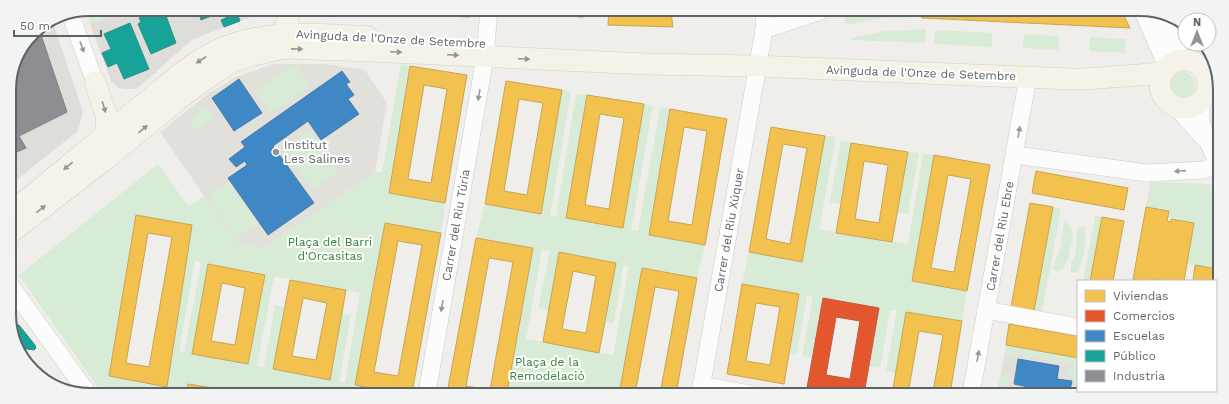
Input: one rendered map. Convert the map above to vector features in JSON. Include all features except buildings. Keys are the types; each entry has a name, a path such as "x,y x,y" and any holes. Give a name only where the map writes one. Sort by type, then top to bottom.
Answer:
{"main road":[{"path":"234,52 274,27 280,22 281,16"},
{"path":"234,52 267,44 287,25 288,16"},
{"path":"296,16 298,21 309,29 322,34"},
{"name":"Avinguda de l'Onze de Setembre","path":"278,35 298,33 322,34 654,64 757,66 1085,79 1151,74 1166,57"},
{"name":"Avinguda de l'Onze de Setembre","path":"16,208 189,67 205,56 234,52 249,56 284,48 486,50"},
{"name":"Avinguda de l'Onze de Setembre","path":"16,228 107,158 184,95 213,74 234,52"},
{"path":"1212,75 1195,62 1166,57 1159,83 1161,93 1166,101 1177,108 1190,108 1208,97 1208,83 1212,75"},
{"name":"Avinguda de l'Onze de Setembre","path":"1085,79 1161,93"},
{"path":"95,82 106,114 107,133"}],"street":[{"name":"Carrer del Riu Túria","path":"428,388 486,50 489,16"},
{"name":"Carrer del Riu Xúquer","path":"701,388 764,30 765,16"},
{"path":"764,30 806,16"},
{"path":"1145,17 1166,57 1178,52 1164,21"},
{"path":"72,18 95,82"},
{"name":"Carrer del Riu Ebre","path":"972,388 1028,77"},
{"path":"1208,97 1200,111 1206,141 1213,154"},
{"path":"1177,108 1206,141"},
{"path":"1015,155 1147,173 1204,170 1213,166"},
{"path":"16,293 84,387"},
{"path":"986,310 1077,327"}],"shaded area":[{"path":"112,16 253,16 194,39 135,89 119,88 111,81 90,24"},
{"path":"54,26 83,112 78,131 16,180 16,86 20,66 31,45 41,34"},
{"name":"Institut Les Salines","path":"274,64 324,64 365,70 387,103 375,172 266,247 258,248 236,242 160,132 209,93 236,77"},
{"path":"1005,352 1077,365 1077,388 998,388"}],"green space":[{"path":"88,16 112,16 90,24"},
{"path":"844,16 913,17 882,18 847,25"},
{"path":"926,29 925,43 852,40 851,38 886,31"},
{"path":"935,30 992,33 992,47 934,44"},
{"path":"1024,34 1059,36 1058,50 1023,48"},
{"path":"1090,37 1126,39 1125,53 1089,51"},
{"path":"295,64 310,87 270,114 255,90"},
{"name":"Plaça del Barri d'Orcasitas","path":"401,64 410,66 389,193 445,203 441,233 385,223 355,385 370,388 211,388 188,384 187,388 98,388 19,275 158,164 188,206 204,196 236,242 258,248 266,247 375,172 382,172","holes":["136,215 192,225 167,387 109,376","195,261 201,263 184,353 179,351","209,264 265,275 248,364 192,354","274,276 360,293 345,383 339,381 351,316 342,314 329,380 274,369 285,307 275,305 264,367 257,366"]},
{"path":"1182,72 1191,76 1195,85 1191,94 1182,98 1173,94 1169,85 1173,76"},
{"name":"Plaça de la Remodelació","path":"562,90 571,92 550,216 556,217 576,94 587,95 566,218 622,228 644,104 653,106 631,230 638,231 660,108 670,109 649,235 705,245 697,278 642,268 620,388 508,388 533,248 476,238 485,204 541,214","holes":["542,249 550,251 538,308 549,310 560,252 615,263 605,322 614,323 624,264 629,267 613,355 526,339"]},
{"path":"207,107 214,117 197,131 189,121"},
{"path":"309,131 338,173 312,190 283,148"},
{"path":"825,136 836,137 819,229 908,244 923,154 934,155 912,281 967,291 962,321 906,312 895,373 886,370 897,310 890,310 880,368 869,366 879,308 823,298 813,358 802,356 813,297 807,295 797,354 789,353 799,294 742,284 749,252 802,262"},
{"path":"841,140 851,143 841,204 830,202"},
{"path":"908,152 919,153 908,214 897,212"},
{"path":"229,182 258,223 236,238 208,197"},
{"path":"1151,182 1208,184 1213,186 1213,268 1187,264 1194,223 1168,217 1169,211 1146,207"},
{"path":"1053,207 1061,209 1042,312 1034,311"},
{"path":"1095,216 1102,217 1090,280 1083,280"},
{"path":"1064,222 1070,225 1073,237 1069,256 1064,268 1057,272 1053,268 1061,246"},
{"path":"1077,227 1085,227 1085,245 1078,273 1071,272 1071,263 1075,256"},
{"path":"1006,345 1077,358 1077,365 1005,352"},
{"path":"1077,365 1077,379 1066,372"},
{"path":"1006,372 1009,381 1008,388 998,388 1001,378"}],"place":[{"name":"Institut Les Salines","path":"276,152"}]}
